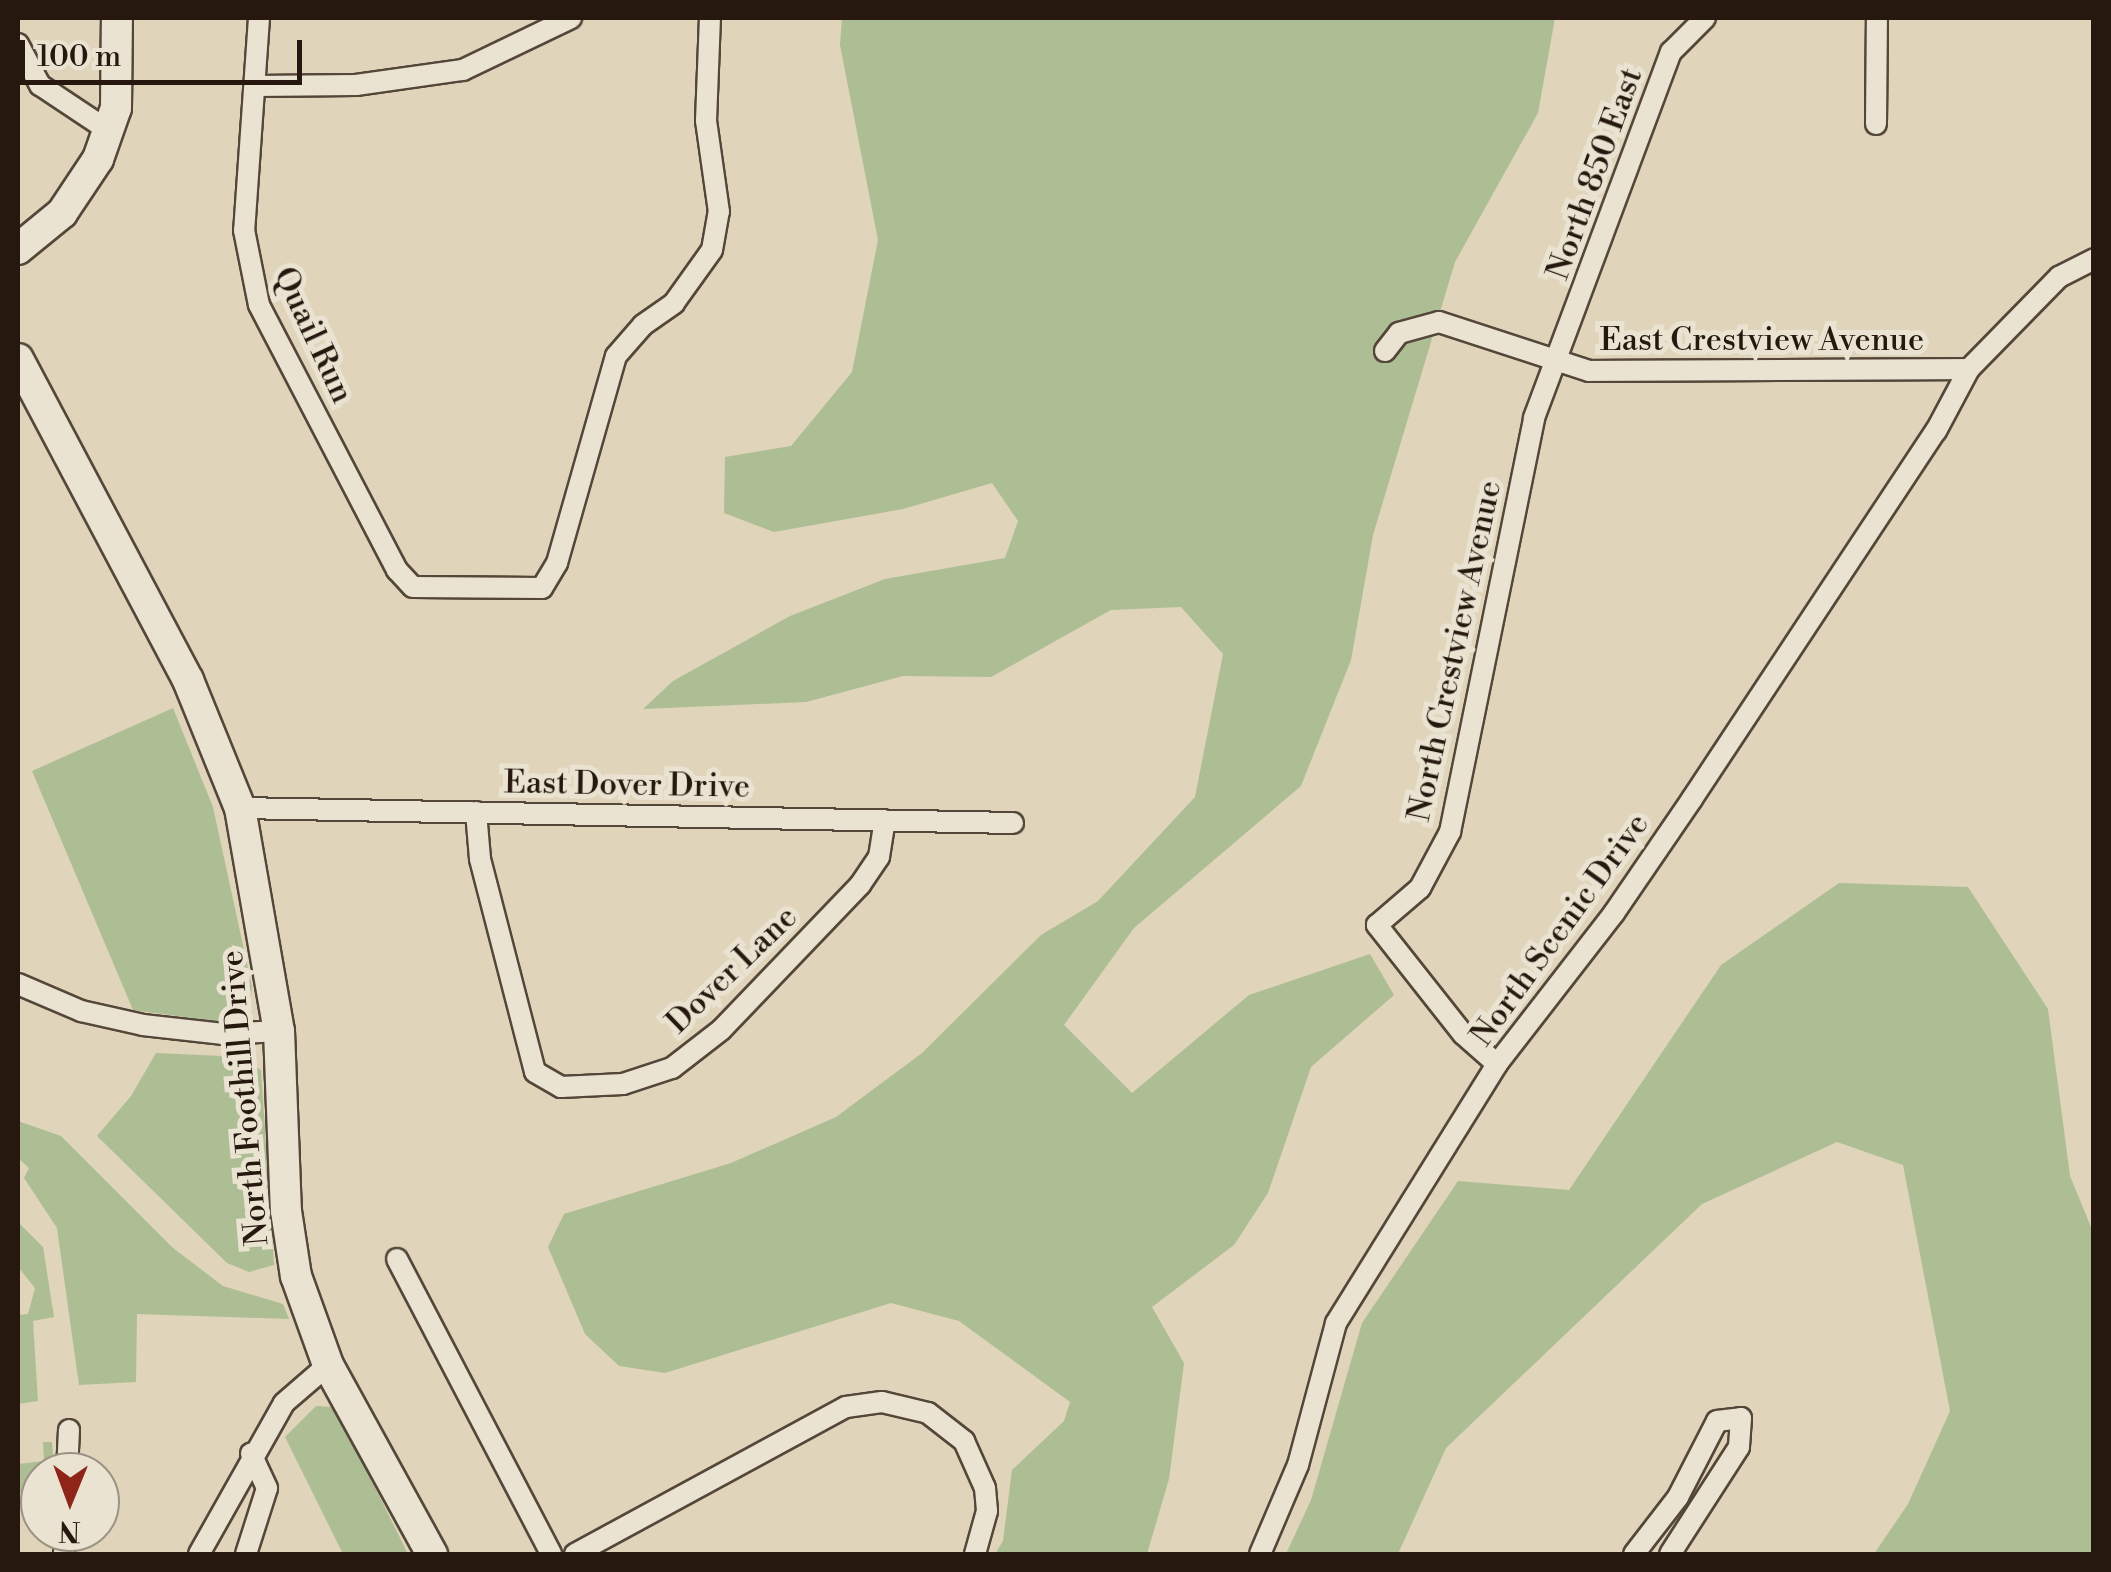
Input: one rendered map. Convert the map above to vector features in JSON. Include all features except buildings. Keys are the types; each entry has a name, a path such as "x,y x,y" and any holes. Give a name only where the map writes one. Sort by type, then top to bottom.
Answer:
{"street":[{"path":"18,249 81,189 108,131 121,56 116,18"},
{"name":"Quail Run","path":"259,18 244,230 252,284 397,570 420,587 542,588 557,563 616,356 643,325 674,304 712,250 720,212 706,121 710,18"},
{"path":"256,86 356,85 463,70 571,18"},
{"name":"North 850 East","path":"1556,362 1672,52 1705,18"},
{"path":"1876,124 1878,18"},
{"path":"18,44 40,85 108,131"},
{"name":"North Scenic Drive","path":"1260,1554 1298,1465 1336,1323 1497,1064 1681,815 1936,431 1969,369 2059,276 2094,258"},
{"name":"East Crestview Avenue","path":"1385,351 1399,333 1439,322 1589,372 1969,369"},
{"name":"North Foothill Drive","path":"18,359 188,680 240,808 280,1031 286,1211 296,1276 328,1366 432,1554"},
{"name":"North Crestview Avenue","path":"1497,1064 1463,1034 1377,925 1420,888 1450,832 1534,418 1556,362"},
{"name":"East Dover Drive","path":"240,808 1013,823"},
{"name":"Dover Lane","path":"476,812 480,860 535,1072 561,1087 623,1084 672,1068 721,1030 860,885 879,857 884,820"},
{"path":"18,984 82,1011 143,1025 223,1034 280,1031"},
{"path":"397,1258 551,1554"},
{"path":"199,1554 251,1453 284,1402 328,1366"},
{"path":"575,1554 846,1407 882,1402 928,1413 964,1441 985,1488 987,1511 976,1554"},
{"path":"1634,1554 1678,1497 1718,1421 1741,1418 1738,1447 1670,1554"},
{"path":"67,1452 68,1430"},
{"path":"246,1554 267,1488 251,1453"}],"green space":[{"path":"842,18 1555,18 1538,113 1455,262 1373,535 1351,660 1301,786 1134,928 1064,1025 1132,1093 1249,995 1370,954 1394,995 1311,1067 1268,1193 1234,1245 1152,1307 1184,1363 1169,1479 1147,1554 995,1554 1003,1541 1012,1470 1064,1421 1070,1402 959,1321 891,1303 665,1373 619,1366 585,1334 548,1247 564,1214 731,1163 836,1117 922,1053 1041,935 1098,901 1195,797 1223,654 1181,607 1111,610 991,677 903,676 806,702 643,709 673,681 790,616 885,579 1005,558 1018,521 992,483 903,509 774,532 724,513 725,457 791,446 852,372 878,240 840,45"},
{"path":"173,708 213,807 252,987 250,1006 221,1022 133,1010 32,771"},
{"path":"1839,883 1968,887 2048,1009 2070,1176 2093,1232 2093,1554 1874,1554 1908,1504 1950,1411 1903,1165 1837,1142 1702,1204 1446,1448 1398,1554 1286,1554 1311,1500 1362,1323 1458,1181 1569,1190 1721,965"},
{"path":"156,1053 243,1057 261,1070 274,1265 249,1272 227,1263 97,1136 131,1096"},
{"path":"18,1121 61,1136 173,1248 223,1286 283,1304 289,1319 137,1314 136,1382 79,1385 57,1228 24,1178 29,1168 18,1158"},
{"path":"18,1222 43,1247 54,1317 33,1321 38,1401 18,1404 18,1315 28,1314 35,1288 18,1267"},
{"path":"316,1406 335,1407 408,1554 343,1554 285,1437"},
{"path":"43,1442 52,1442 53,1452 44,1452"}]}
